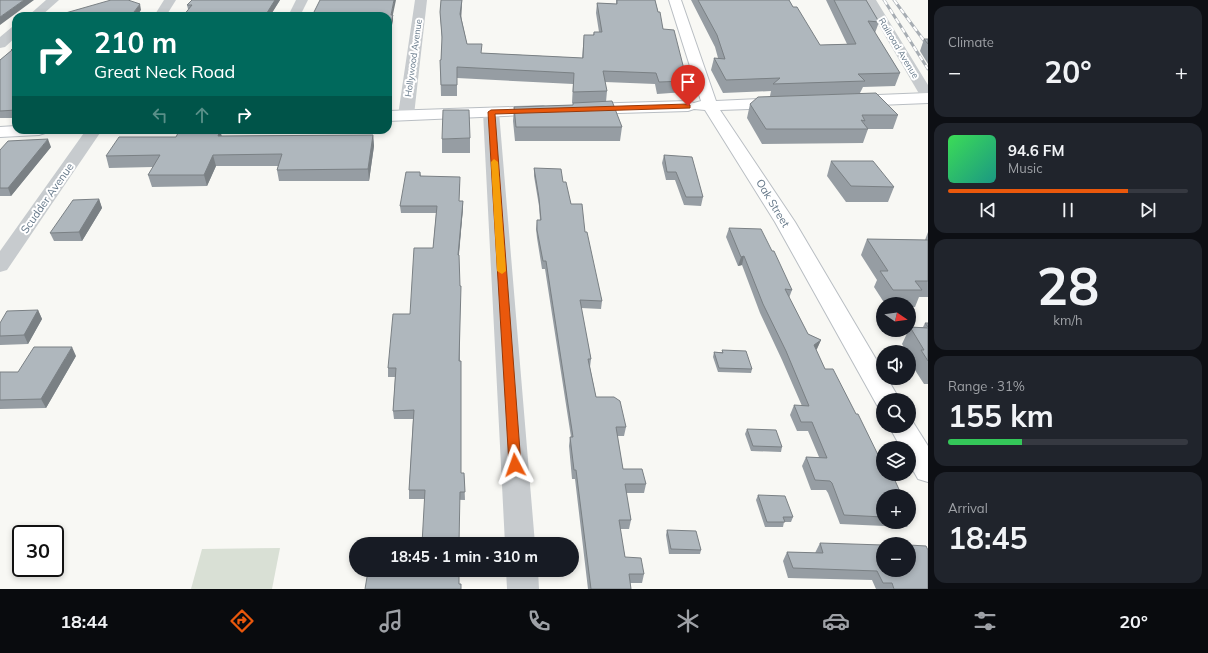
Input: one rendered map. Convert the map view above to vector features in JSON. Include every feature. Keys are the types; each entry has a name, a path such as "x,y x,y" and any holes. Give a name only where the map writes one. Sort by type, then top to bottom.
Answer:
{"main road":[{"name":"Oak Street","path":"675,0 698,106 784,222 883,393"},
{"path":"842,101 928,98"},
{"path":"392,116 790,103"},
{"path":"0,132 12,131"},
{"path":"906,433 928,471"}],"street":[{"path":"39,12 53,0"},
{"path":"162,12 170,0"},
{"path":"296,12 302,0"},
{"name":"Hollywood Avenue","path":"406,115 421,0"},
{"name":"Railroad Avenue","path":"870,0 928,98"},
{"path":"0,44 12,34"},
{"path":"491,112 520,537"},
{"name":"Scudder Avenue","path":"0,266 91,134"},
{"path":"522,577 523,589"}],"shaded area":[{"path":"280,548 272,589 191,589 202,549"}],"building":[{"path":"0,0 24,0 0,17"},
{"path":"111,0 128,0 140,4 134,12 69,12"},
{"path":"192,0 275,0 268,12 186,12 192,5 187,5"},
{"path":"320,0 394,0 392,12 314,12"},
{"path":"441,0 462,0 460,14 467,44 482,44 481,53 583,58 584,35 594,35 594,32 602,32 597,3 617,4 617,0 655,0 658,12 660,12 663,29 674,30 687,81 659,82 656,73 603,71 607,91 573,92 574,73 457,67 457,85 441,85"},
{"path":"698,0 789,0 793,7 797,7 820,45 856,44 834,0 866,0 879,22 868,21 900,73 858,74 865,81 773,84 780,78 726,80 714,58 725,59 717,35"},
{"path":"12,50 12,110 0,111 0,60"},
{"path":"876,93 898,115 862,115 865,121 861,120 868,129 766,129 750,104 758,97"},
{"path":"612,101 622,127 516,127 514,107 573,105 573,103"},
{"path":"443,110 469,110 470,138 442,139"},
{"path":"178,134 219,134 218,136 373,135 368,169 277,170 282,154 213,155 204,175 148,175 160,155 106,156 119,137 176,137"},
{"path":"48,139 8,188 0,188 0,150 8,141"},
{"path":"664,155 692,157 703,197 686,197 676,172 667,172"},
{"path":"831,161 873,161 894,187 851,186"},
{"path":"534,168 561,169 563,182 566,182 571,204 582,204 585,232 587,232 602,301 580,300 591,359 588,359 596,397 614,397 620,401 626,427 616,427 623,469 642,469 646,484 625,484 631,520 619,520 625,557 641,558 644,574 629,574 631,589 591,589 576,470 574,470 570,437 573,437 546,261 543,261 537,230 537,220 541,220"},
{"path":"406,172 420,172 420,176 460,177 459,201 463,201 458,255 461,286 459,361 461,361 461,473 464,473 465,492 460,492 459,537 422,537 425,490 409,490 414,410 393,411 396,368 388,368 393,314 410,314 414,248 433,248 437,206 400,206"},
{"path":"99,199 79,232 50,233 73,200"},
{"path":"729,228 761,229 772,251 774,251 792,290 785,289 808,334 821,340 814,345 825,369 833,369 876,451 876,481 895,481 899,489 876,489 876,517 844,515 832,483 830,481 815,480 806,457 827,458 812,422 801,422 794,405 809,406 786,351 763,304 744,256 741,257"},
{"path":"867,239 928,240 928,281 915,281 922,290 893,290 880,271 888,271"},
{"path":"38,310 24,335 0,336 0,323 7,311"},
{"path":"916,327 928,328 928,361 921,350 924,350 916,337"},
{"path":"34,347 72,347 41,399 0,400 0,372 18,372"},
{"path":"722,350 746,351 752,369 719,368 714,352 723,353"},
{"path":"747,429 776,430 782,447 753,446"},
{"path":"758,495 785,496 793,517 783,517 785,522 767,522"},
{"path":"667,530 696,531 701,550 671,549"},
{"path":"820,543 876,545 876,571 793,568 787,552 823,553"},
{"path":"916,545 926,546 928,550 928,589 894,589 892,583 883,583 880,577 916,577"},
{"path":"367,577 459,577 459,584 461,584 461,589 365,589"}],"railway":[{"path":"884,0 928,69"},
{"path":"894,0 928,46"}],"slow traffic":[{"path":"494,162 502,271"}],"route":[{"path":"515,465 491,112 688,106"}]}
